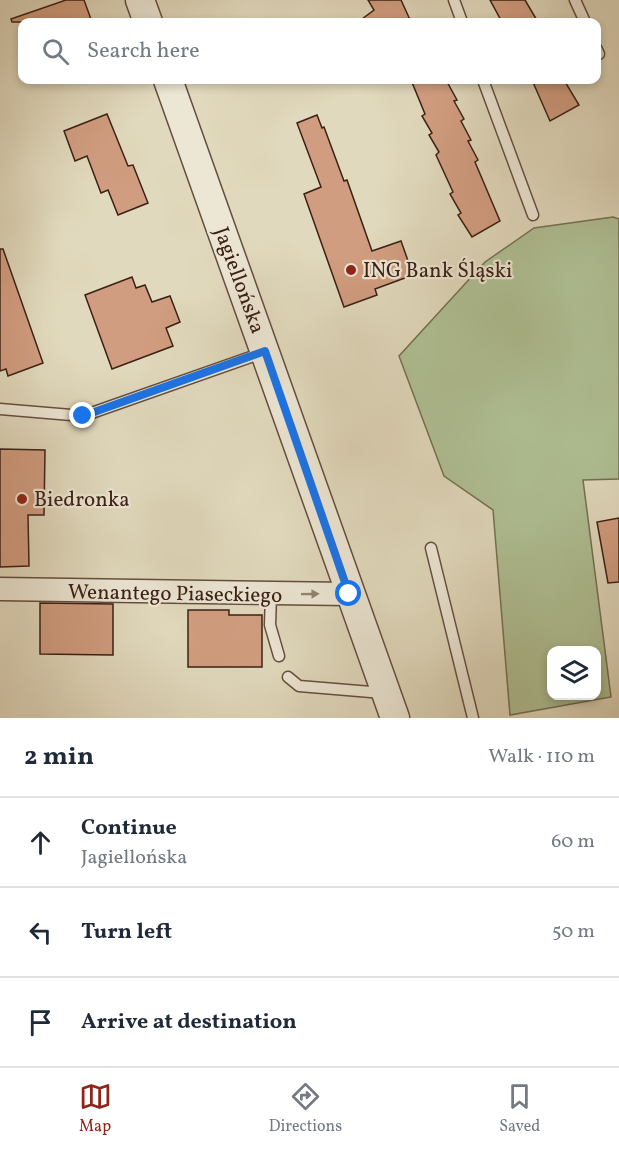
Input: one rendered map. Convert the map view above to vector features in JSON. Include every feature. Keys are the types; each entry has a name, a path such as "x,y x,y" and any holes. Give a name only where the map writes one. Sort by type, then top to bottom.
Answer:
{"street":[{"path":"140,0 147,18"},
{"name":"Jagiellońska","path":"169,84 390,706"},
{"name":"Wenantego Piaseckiego","path":"0,589 271,595 349,594"}],"lane":[{"path":"454,0 461,18"},
{"path":"574,0 583,18"},
{"path":"484,84 533,215"},
{"path":"0,409 83,416 265,351"},
{"path":"431,548 472,718"},
{"path":"271,595 270,625 279,656"},
{"path":"288,677 299,686 390,706"}],"green space":[{"path":"613,217 619,219 619,479 583,480 611,697 601,699 601,646 547,646 547,700 594,700 510,715 493,510 444,476 399,356 485,262 534,228"}],"building":[{"path":"66,0 84,0 91,18 18,18 18,22 12,22 11,19"},
{"path":"368,0 401,0 409,18 363,18 374,10"},
{"path":"490,0 525,0 536,18 500,18"},
{"path":"413,84 448,84 457,100 454,101 464,119 461,121 478,160 475,162 500,221 472,237 458,215 461,213 450,194 453,192 436,155 439,152 422,116 425,114"},
{"path":"534,84 566,84 579,105 550,121"},
{"path":"107,114 128,166 133,165 148,203 118,215 108,190 101,193 87,156 75,161 64,131"},
{"path":"317,115 322,128 324,127 344,181 347,180 372,251 401,241 413,275 375,289 377,295 344,307 304,194 321,187 297,123"},
{"path":"0,249 3,249 43,363 8,376 6,369 0,371"},
{"path":"132,277 136,288 145,285 152,302 170,296 180,322 166,328 173,346 112,369 85,295"},
{"name":"Biedronka","path":"0,449 45,450 44,515 28,515 29,566 0,567"},
{"path":"619,518 619,582 608,583 597,522"},
{"path":"40,603 113,604 113,655 40,654"},
{"path":"188,610 229,610 229,615 262,615 262,667 188,667"}],"place":[{"name":"ING Bank Śląski","path":"351,270"},
{"name":"Biedronka","path":"22,499"}],"route":[{"path":"83,416 265,351 349,594"}]}
